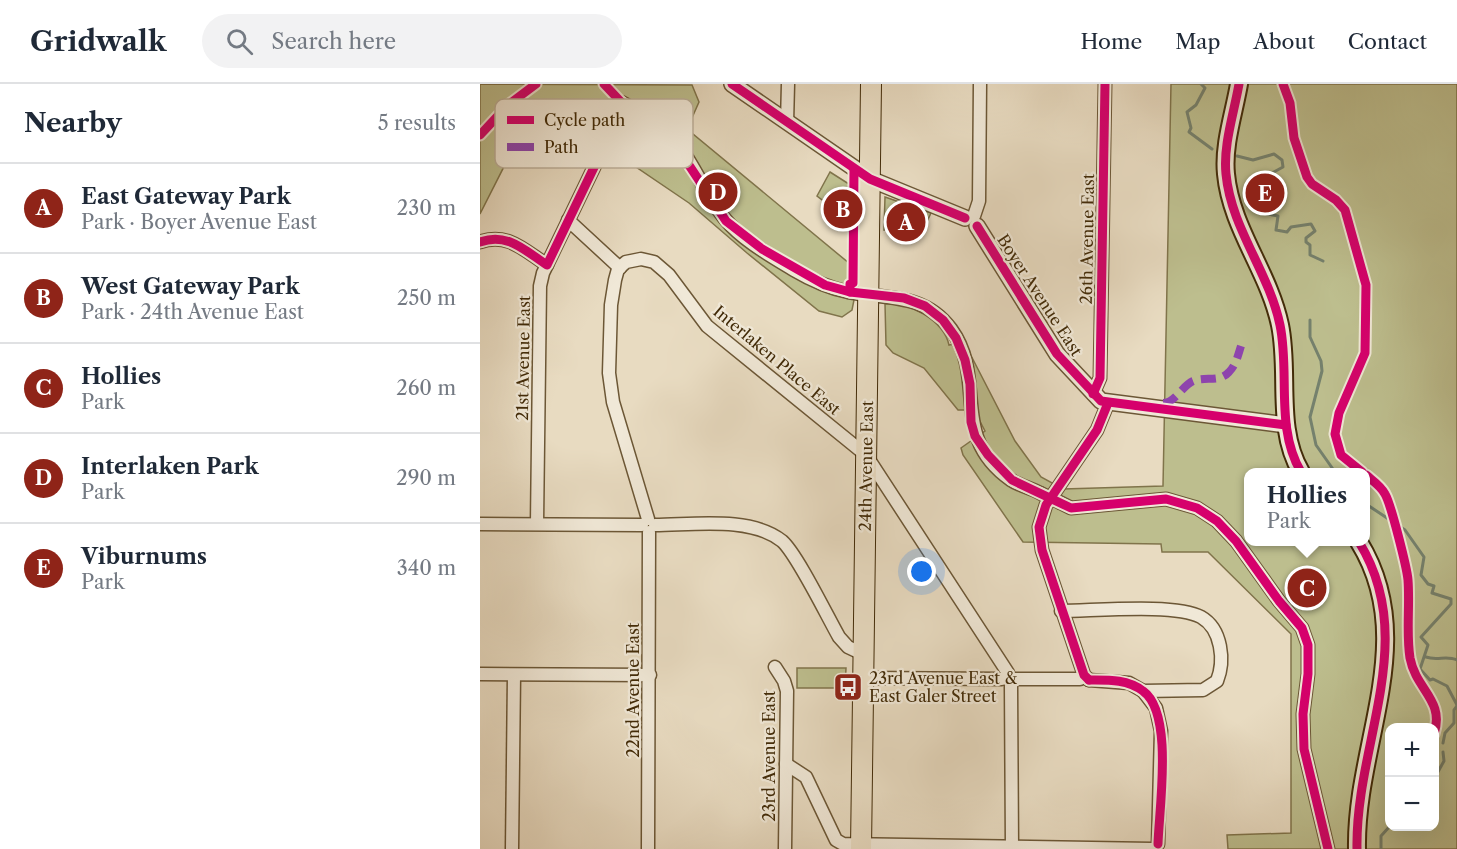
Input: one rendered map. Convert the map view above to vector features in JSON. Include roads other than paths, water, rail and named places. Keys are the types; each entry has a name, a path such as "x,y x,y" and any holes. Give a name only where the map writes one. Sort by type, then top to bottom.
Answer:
{"main road":[{"name":"24th Avenue East","path":"861,847 871,84"},
{"path":"1239,84 1226,156 1227,182 1240,225 1280,323 1286,425 1291,450 1299,468"},
{"path":"1357,849 1360,795 1386,644 1383,598 1372,566 1361,546"}],"street":[{"path":"732,84 870,179 972,220 979,201 980,84"},
{"path":"787,123 788,84"},
{"name":"26th Avenue East","path":"1093,394 1100,378 1105,84"},
{"name":"21st Avenue East","path":"537,523 540,286 547,264 593,168"},
{"name":"21st Avenue East","path":"691,168 708,196 735,229 781,261 817,282 850,292 868,293"},
{"path":"568,220 620,268"},
{"name":"Boyer Avenue East","path":"972,220 1057,354 1093,394 1108,403 1286,425"},
{"path":"480,242 501,237 515,243 547,264"},
{"name":"Interlaken Place East","path":"620,268 626,262 641,259 654,261 669,275 707,326 866,455 1009,679"},
{"name":"22nd Avenue East","path":"620,268 611,305 609,373 613,402 649,525 648,849"},
{"path":"868,293 912,300 933,312 947,324 965,360 970,384 971,422 978,442 1012,480 1071,508 1166,499 1197,508 1217,521 1236,541 1279,601 1302,628 1308,645 1308,674 1303,714 1304,749 1308,773 1326,830 1328,849"},
{"path":"1085,678 1040,542 1041,519 1050,498 1097,430 1108,403"},
{"path":"480,524 743,525 773,534 784,542 839,636 848,647 863,654"},
{"path":"1061,610 1178,611 1202,618 1220,644 1222,662 1217,681 1203,690 1143,691"},
{"name":"23rd Avenue East","path":"775,666 787,691 785,849"},
{"path":"480,674 650,675"},
{"path":"512,849 514,675"},
{"path":"786,764 806,777 836,840 843,844 861,847 1156,848 1161,731 1156,708 1143,691 1129,683 1085,678 863,678"},
{"path":"1009,679 1012,848"}],"waterway":[{"path":"1201,84 1205,88 1196,105 1187,112 1191,128 1189,132 1212,149"},
{"path":"1237,156 1253,160 1274,154 1282,160 1283,167 1272,173 1273,181 1261,194 1266,200 1263,213 1278,216 1276,230 1287,232 1291,227 1311,224 1315,231 1306,238 1306,242 1310,245 1310,255 1323,261"},
{"path":"1310,320 1310,337 1321,361 1322,371 1310,417 1316,445 1332,468"},
{"path":"1370,507 1405,530 1424,557 1421,575 1428,584 1434,586 1432,593 1451,599 1451,604 1421,637 1428,645 1420,669 1430,680 1433,679 1447,686 1457,705"},
{"path":"1426,657 1457,660"},
{"path":"1443,743 1445,733 1454,723 1454,710 1457,706"},
{"path":"1435,777 1444,761 1443,752"},
{"path":"1381,849 1381,836 1386,831"}],"place":[{"name":"Interlaken Park","path":"718,192"},
{"name":"Viburnums","path":"1265,193"},
{"name":"West Gateway Park","path":"843,209"},
{"name":"East Gateway Park","path":"906,222"},
{"name":"Hollies","path":"1307,588"},
{"name":"23rd Avenue East & East Galer Street","path":"848,687"}]}
